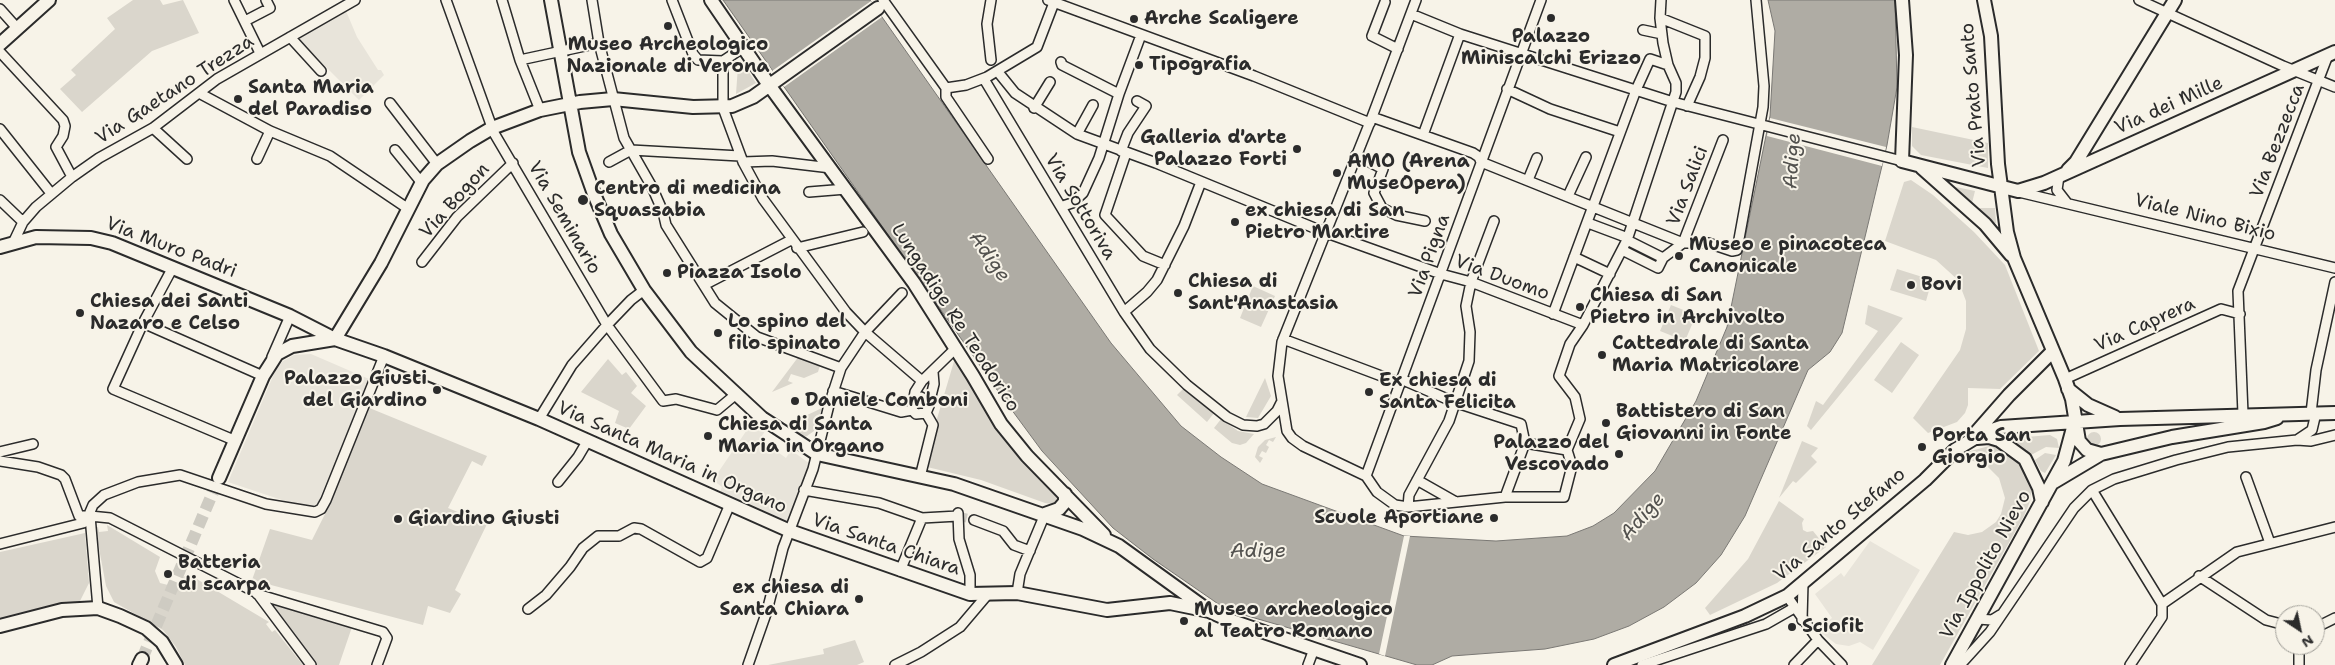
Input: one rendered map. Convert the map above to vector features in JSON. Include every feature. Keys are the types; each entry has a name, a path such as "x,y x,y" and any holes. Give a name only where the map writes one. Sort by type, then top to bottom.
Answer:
{"street":[{"path":"0,44 49,0"},
{"path":"234,0 260,53"},
{"path":"245,21 270,8 266,0"},
{"name":"Via Gaetano Trezza","path":"7,244 23,222 50,192 99,158 153,128 217,79 355,0"},
{"name":"Via Seminario","path":"446,0 492,128 607,325 663,401 676,399 717,410 735,394"},
{"path":"502,0 520,60 540,110"},
{"path":"551,0 579,152 594,194 617,245 644,290 690,352 722,383 768,422 817,454 954,484 1045,514 1110,540 1209,611 1229,620 1360,665"},
{"path":"592,0 599,43 624,138 652,188 663,212 666,224 704,286 715,302 757,337 841,368"},
{"path":"672,0 695,58 698,60 723,61 744,47"},
{"name":"Lungadige Re Teodorico","path":"711,0 744,47 777,80 783,104 914,283 956,348 1001,424 1026,456 1110,540"},
{"path":"991,0 987,24 991,60"},
{"path":"1416,0 1371,120 1324,232 1283,339 1278,376 1287,431 1292,438 1366,476 1377,492 1396,504 1408,507 1428,506 1454,501 1564,497 1572,466 1568,450 1580,419 1575,397 1559,376 1570,344 1583,325 1628,239 1632,222 1673,102 1676,83 1668,65 1662,34 1660,18 1661,0"},
{"name":"Via Pigna","path":"1366,476 1441,274 1519,54 1541,0"},
{"path":"946,88 984,78 998,72 1037,47 1053,1 1371,120 1423,135 1473,153 1479,157 1481,162 1683,243 1708,243 1732,251 1737,250 1763,125 1764,86 1756,0"},
{"path":"1411,14 1460,34 1519,54 1673,102 1902,161 1906,55 1902,0"},
{"name":"Via Prato Santo","path":"1984,0 1991,36 1994,114 2003,212 2014,258"},
{"path":"2139,0 2295,71 2335,87"},
{"path":"2067,203 2057,190 2062,175 2076,162 2175,0"},
{"path":"265,371 277,354 286,348 335,340 381,263 421,182 437,164 492,128 540,110 571,103 613,98 693,107 723,108 732,106 753,97 882,2 946,88 946,97 988,159"},
{"path":"1385,2 1372,36 1398,49"},
{"path":"0,9 17,28"},
{"path":"1660,18 1705,36 1705,58 1700,77 1688,106"},
{"path":"1643,30 1662,34"},
{"path":"1423,135 1460,34"},
{"path":"1063,206 1072,203 1083,193 1142,35"},
{"path":"290,37 321,71"},
{"path":"520,60 599,43"},
{"path":"0,52 63,120 65,126 63,136 56,147 72,177"},
{"name":"Via dei Mille","path":"2018,191 2044,184 2332,53"},
{"name":"Via Bezzecca","path":"2243,414 2238,291 2332,53"},
{"path":"1553,314 1620,132 1650,59 1668,65"},
{"path":"723,61 723,108 741,159 763,199 794,244 846,312 865,332 922,381"},
{"path":"1061,62 1062,65 1119,94"},
{"name":"Via Duomo","path":"998,72 1015,93 1034,108 1077,134 1324,232 1441,274 1471,282 1583,325"},
{"name":"Via Sottoriva","path":"984,78 1063,206 1124,312 1150,349 1187,385 1228,417 1243,424 1257,426 1264,424 1277,412 1281,402"},
{"path":"777,80 783,104"},
{"path":"1034,108 1050,82"},
{"path":"1507,89 1550,109 1620,132"},
{"path":"199,93 270,130 330,156 408,208"},
{"path":"753,97 766,95 783,104"},
{"path":"1138,101 1146,106 1128,133 1105,215 1143,256 1165,265"},
{"path":"390,103 437,164"},
{"path":"1077,134 1093,105"},
{"path":"153,128 187,159"},
{"path":"0,130 50,192"},
{"path":"257,159 270,130"},
{"name":"Via Salici","path":"1683,243 1709,181 1723,140"},
{"path":"2085,147 2088,156 2097,159"},
{"path":"395,150 421,182"},
{"path":"609,162 631,150 772,161 831,168"},
{"path":"1356,155 1383,169 1374,193 1382,208 1396,215 1425,221"},
{"path":"1568,196 1586,157"},
{"path":"1528,180 1537,158"},
{"name":"Viale Nino Bixio","path":"1902,161 2335,268"},
{"name":"Via Bogon","path":"422,262 457,217 513,163"},
{"path":"1920,166 1985,224 2014,258 2067,384 2079,441 2087,450 2101,454"},
{"path":"1950,193 1951,181 1962,176"},
{"path":"1124,312 1147,292 1165,265 1184,226 1201,182"},
{"path":"809,192 846,189"},
{"path":"0,200 23,222"},
{"path":"1408,507 1409,495 1449,421 1469,361 1470,332 1466,306 1471,282 1494,221"},
{"path":"1588,223 1628,239 1663,258"},
{"path":"704,286 794,244 863,232"},
{"name":"Via Muro Padri","path":"7,244 36,237 91,238 112,243 290,316 335,340 384,356"},
{"path":"1622,250 1658,268 1663,258 1683,243"},
{"path":"1574,257 1610,274"},
{"path":"173,267 143,323 112,389 236,441"},
{"path":"2297,440 2312,430 2316,370 2335,282"},
{"path":"539,418 572,365 631,300 644,290"},
{"path":"748,665 762,629 790,531 817,454 833,391 841,368 865,332 902,293"},
{"name":"Via Caprera","path":"2067,384 2221,309 2240,314"},
{"path":"220,478 290,316"},
{"path":"143,323 265,371"},
{"path":"1283,339 1454,402 1521,424 1525,443 1505,498"},
{"path":"912,410 915,392 922,381 956,348"},
{"path":"1970,440 2009,395 2053,351"},
{"path":"98,608 90,516 93,505 104,495 138,482 180,475 266,504 315,512 320,509 326,500 384,356"},
{"name":"Via Santa Maria in Organo","path":"384,356 539,418 790,531"},
{"path":"920,477 933,425 926,413 934,384 933,372"},
{"path":"2067,384 2088,405 2120,419"},
{"path":"833,391 901,412 912,410"},
{"path":"2001,427 1999,415 2009,395"},
{"path":"914,400 921,397 929,404"},
{"path":"912,410 916,414 926,413"},
{"path":"1970,440 2001,427 2120,419 2243,414 2335,413"},
{"name":"Via Ippolito Nievo","path":"2052,483 2101,454 2172,437 2264,422 2288,414"},
{"path":"2198,417 2194,420 2192,426 2198,433"},
{"path":"2169,418 2175,426 2175,433 2172,437"},
{"name":"Via Ippolito Nievo","path":"1952,665 2064,461 2075,422"},
{"path":"1960,665 2003,614 2074,508 2092,490 2114,479 2220,449 2297,440 2311,441 2335,435"},
{"path":"1970,440 1989,437 1999,440 2025,459 2039,488 2042,502"},
{"path":"558,482 578,457 588,440"},
{"name":"Via Santo Stefano","path":"1614,665 1745,616 1787,596 1970,440"},
{"path":"1525,443 1568,450"},
{"path":"0,452 33,444"},
{"path":"0,461 38,467 61,475 66,479 79,516 110,518 257,594 383,632 387,638 377,665"},
{"path":"2246,477 2270,543"},
{"path":"1417,480 1454,501"},
{"path":"804,490 879,503 922,518 958,515 959,539 970,575 970,594"},
{"path":"2092,490 2162,604 2162,617 2130,665"},
{"path":"1017,593 1020,574 1045,514 1059,509 1064,502 1065,494"},
{"path":"528,609 546,595 570,567 583,548 598,536 619,536 634,528 700,562 707,558 730,504"},
{"path":"0,544 83,523 90,516"},
{"path":"900,570 922,518"},
{"path":"974,520 1003,531 1014,545 1030,551"},
{"path":"2162,604 2199,576 2237,552 2335,527"},
{"name":"Via Santa Chiara","path":"790,531 970,594 1017,593 1107,610 1170,603 1209,611"},
{"path":"2199,576 2266,620 2275,622"},
{"path":"1802,620 1803,583"},
{"path":"1170,603 1181,592"},
{"path":"257,594 311,665"},
{"path":"895,665 921,652 960,627 988,594"},
{"path":"1787,596 1802,620 1836,662 1842,665"},
{"path":"0,626 62,610 98,608 146,628 162,642 176,665"},
{"path":"1642,665 1766,624 1794,608"},
{"path":"1978,619 1992,620 2003,614"},
{"path":"1794,665 1818,640"},
{"path":"1308,665 1314,649"}],"shaded area":[{"path":"133,0 160,0 163,5 183,0 199,33 152,51 82,112 60,89 76,75 71,70 115,29 107,18"},
{"path":"346,11 357,37 378,70 381,70 384,75 359,100 297,38"},
{"path":"738,66 745,66 756,83 736,94"},
{"path":"1912,127 1988,143 1988,168 1921,155 1912,146"},
{"path":"1911,180 1933,195 1974,232 2005,265 2039,351 2000,389 1968,388 1968,405 1965,413 1957,422 1928,433 1913,418 1960,350 1966,329 1966,301 1958,280 1936,260 1885,241 1904,182"},
{"path":"1956,187 1975,191 1972,203 1957,190"},
{"path":"1977,208 1995,208 1996,223 1991,224"},
{"name":"Bovi","path":"1897,269 1932,280 1926,301 1890,290"},
{"path":"1253,286 1275,296 1261,327 1240,318"},
{"path":"1671,305 1696,315 1685,341 1660,331"},
{"path":"1868,305 1903,318 1811,430 1807,426 1816,401 1823,405 1878,331 1865,324"},
{"path":"1901,342 1919,355 1892,393 1874,380"},
{"path":"311,354 369,379 317,505 309,509 228,482 276,369 283,361 294,355"},
{"path":"799,356 820,365 818,372 804,378 791,374 788,381 793,383 772,392"},
{"path":"955,358 1059,496 1058,502 1052,504 1045,503 981,480 923,466"},
{"path":"608,359 622,375 626,372 637,386 631,393 646,406 629,429 615,423 619,411 581,392"},
{"path":"1265,378 1271,396 1258,418 1246,417"},
{"path":"1183,389 1214,413 1207,422 1177,395"},
{"name":"Giardino Giusti","path":"367,407 487,456 482,466 472,461 448,508 487,524 455,590 461,594 450,613 428,606 423,625 252,580 270,529 312,540 325,514"},
{"path":"822,408 814,431 807,436 802,437 784,426"},
{"path":"1221,419 1238,431 1254,434 1246,443 1240,445 1232,443 1214,428"},
{"path":"753,421 765,431 760,439 786,458 791,450 810,464 789,523 720,492 722,487 713,480"},
{"path":"2091,432 2097,432 2101,439 2097,446 2091,446 2087,442 2087,436"},
{"path":"2050,435 2057,439 2059,448 2046,447 2031,455 2011,440 2014,438"},
{"path":"1276,437 1273,442 1269,440 1266,445 1269,447 1266,453 1262,451 1259,456 1263,458 1260,463 1255,457 1258,447 1265,440"},
{"path":"1802,441 1818,448 1811,456 1817,462 1796,483 1793,481 1779,498"},
{"path":"1993,445 2006,451 2022,467 2031,481 2031,499 2024,516 1940,665 1872,665 1954,532 1968,535 1982,532 1996,522 2001,514 2005,498 1999,478 1986,465 1973,461 1963,461 1963,453"},
{"path":"2045,453 2056,455 2045,473 2041,471 2035,460"},
{"path":"1779,501 1804,519 1802,523 1803,530 1807,532 1813,531 1826,547 1777,583 1710,615 1705,608 1748,559"},
{"path":"107,525 160,557 155,571 160,583 172,586 180,582 184,576 193,581 195,578 269,622 266,624 272,632 275,630 303,665 185,665 176,647 163,630 114,602 106,586 95,527 98,527 99,532 108,531"},
{"path":"85,533 89,583 80,601 0,621 0,552"},
{"path":"1870,541 1920,570 1873,650 1860,642 1849,646 1836,644 1819,631 1818,628 1832,618 1815,594 1841,573 1844,577"},
{"path":"268,601 352,627 339,665 316,665"},
{"path":"855,640 864,662 857,665 768,665 824,654 823,649"}],"water":[{"name":"Adige","path":"723,0 870,0 1111,343 1181,426 1221,457 1262,484 1404,536 1496,541 1567,536 1593,526 1614,513 1655,471 1696,401 1727,327 1770,116 1775,31 1768,0 1895,0 1897,87 1887,145 1842,333 1830,352 1808,370 1745,516 1721,555 1696,583 1664,607 1629,626 1594,639 1545,649 1452,656 1432,665 1417,665 1227,610 1153,559 1113,528 1042,451"}],"pier":[{"path":"871,1 882,17 784,87 772,71"},
{"path":"1770,118 1886,147 1882,166 1767,136"},
{"path":"1404,536 1410,536 1385,656 1379,654"}],"tunnel":[{"path":"142,659 219,478"},
{"path":"958,516 974,520"}],"place":[{"name":"Palazzo Miniscalchi Erizzo","path":"1551,18"},
{"name":"Arche Scaligere","path":"1134,19"},
{"name":"Museo Archeologico Nazionale di Verona","path":"668,26"},
{"name":"Tipografia","path":"1139,65"},
{"name":"Santa Maria del Paradiso","path":"238,99"},
{"name":"Galleria d'arte Palazzo Forti","path":"1297,149"},
{"name":"AMO (Arena MuseOpera)","path":"1337,173"},
{"name":"Centro di medicina Squassabia","path":"583,200"},
{"name":"ex chiesa di San Pietro Martire","path":"1235,222"},
{"name":"Museo e pinacoteca Canonicale","path":"1679,256"},
{"name":"Piazza Isolo","path":"667,273"},
{"name":"Bovi","path":"1911,285"},
{"name":"Chiesa di Sant'Anastasia","path":"1178,293"},
{"name":"Chiesa di San Pietro in Archivolto","path":"1580,307"},
{"name":"Chiesa dei Santi Nazaro e Celso","path":"80,313"},
{"name":"Lo spino del filo spinato","path":"718,333"},
{"name":"Cattedrale di Santa Maria Matricolare","path":"1602,355"},
{"name":"Palazzo Giusti del Giardino","path":"437,390"},
{"name":"Ex chiesa di Santa Felicita","path":"1369,392"},
{"name":"Daniele Comboni","path":"795,401"},
{"name":"Battistero di San Giovanni in Fonte","path":"1606,423"},
{"name":"Chiesa di Santa Maria in Organo","path":"708,436"},
{"name":"Porta San Giorgio","path":"1922,447"},
{"name":"Palazzo del Vescovado","path":"1619,454"},
{"name":"Scuole Aportiane","path":"1494,518"},
{"name":"Giardino Giusti","path":"398,519"},
{"name":"Batteria di scarpa","path":"168,574"},
{"name":"ex chiesa di Santa Chiara","path":"859,599"},
{"name":"Museo archeologico al Teatro Romano","path":"1184,621"},
{"name":"Sciofit","path":"1792,627"}]}
